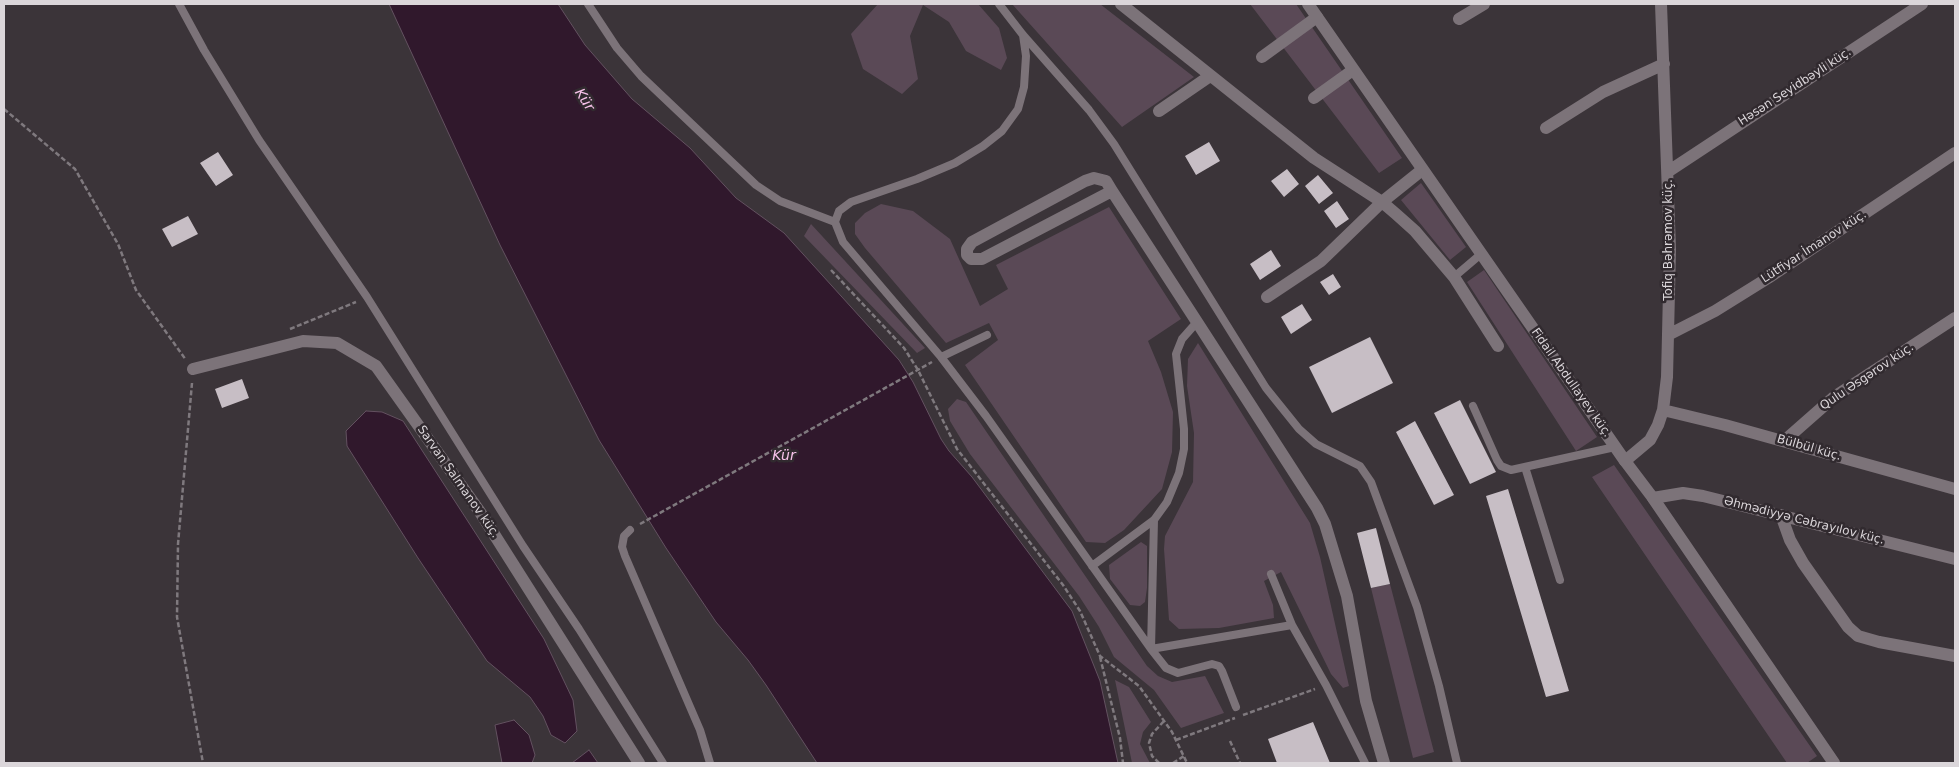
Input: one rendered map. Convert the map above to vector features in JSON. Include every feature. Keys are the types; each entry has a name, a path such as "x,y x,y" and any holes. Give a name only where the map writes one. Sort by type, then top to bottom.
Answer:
{"street":[{"path":"1121,4 1314,158 1382,202 1414,231 1454,277 1498,346"},
{"name":"Fidail Abdullayev küç.","path":"1308,4 1652,498 1832,762"},
{"path":"1459,19 1484,4"},
{"name":"Tofiq Bəhrəmov küç.","path":"1625,461 1650,440 1663,410 1668,335 1670,248 1664,64 1660,4"},
{"name":"Həsən Seyidbəyli küç.","path":"1668,171 1922,4"},
{"path":"1262,57 1317,17"},
{"path":"1546,128 1603,92 1664,64"},
{"path":"1314,98 1353,70"},
{"path":"1159,111 1210,76"},
{"name":"Lütfiyar İmanov küç.","path":"1668,335 1715,311 1768,278 1955,154"},
{"path":"1267,298 1321,262 1382,202 1422,170"},
{"path":"1112,190 982,259 971,259 967,255 966,248 972,242 1085,182 1094,178 1106,181 1112,190 1317,508 1325,524 1347,596 1366,701 1384,763"},
{"name":"Qulu Əsgərov küç.","path":"1784,441 1834,398 1955,318"},
{"name":"Sarvan Salmanov küç.","path":"193,369 303,341 337,343 376,366 480,512 639,763"},
{"name":"Bülbül küç.","path":"1663,410 1725,425 1955,489"},
{"name":"Əhmədiyyə Cəbrayılov küç.","path":"1652,498 1683,493 1703,496 1955,558"},
{"path":"1781,515 1790,540 1803,563 1848,627 1858,636 1879,642 1955,656"}],"lane":[{"path":"179,4 204,50 259,140 367,298 523,546 579,629 663,763"},
{"path":"588,4 617,48 640,76 756,185 780,201 835,222"},
{"path":"999,4 1023,35 1089,110 1114,144 1266,388 1299,429 1316,444 1360,466 1371,482 1416,607 1439,686 1457,763"},
{"path":"1023,35 1026,56 1024,87 1018,109 1002,131 983,146 955,163 918,179 851,202 839,211 835,222 843,242 941,357 986,416 1166,668 1178,673 1212,664 1218,666 1222,671 1236,707"},
{"path":"1454,277 1481,254"},
{"path":"1092,566 1154,520 1167,502 1178,473 1184,449 1184,429 1176,354 1182,339 1197,322"},
{"path":"941,357 987,335"},
{"path":"1472,406 1501,466 1511,470 1615,447"},
{"path":"1525,467 1560,580"},
{"path":"1151,649 1154,520"},
{"path":"630,530 624,536 622,547 625,556 700,730 710,763"},
{"path":"1271,574 1292,625 1326,685 1366,763"},
{"path":"1151,649 1292,625"}],"path":[{"path":"4,109 75,168 118,244 136,290 193,369 178,544 177,617 203,763"},
{"path":"831,270 904,348 918,370 957,449 1063,585 1080,611 1100,656 1120,738 1123,763"},
{"path":"630,530 941,357"},
{"path":"1100,656 1139,686 1176,740 1187,763"},
{"path":"1176,740 1326,685"},
{"path":"1158,763 1152,756 1149,743 1152,734 1164,721"},
{"path":"1230,742 1240,763"},
{"path":"1173,763 1184,756"}],"shaded area":[{"path":"878,4 978,4 999,28 1007,58 1001,70 966,51 949,22 923,5 910,36 918,79 902,94 863,69 851,34"},
{"path":"1012,4 1100,4 1194,77 1122,127"},
{"path":"1250,4 1296,4 1402,158 1379,173"},
{"path":"1421,183 1466,247 1450,260 1401,200"},
{"path":"881,204 913,211 950,239 980,306 1008,289 996,265 1109,207 1181,319 1148,341 1161,372 1173,412 1172,452 1162,489 1124,530 1105,543 1086,542 965,365 998,340 989,323 946,343 865,248 855,234 855,223 865,213"},
{"path":"811,224 925,348 917,353 804,236"},
{"path":"1484,270 1597,437 1576,451 1467,282"},
{"path":"1198,343 1310,523 1320,557 1349,686 1343,688 1331,674 1281,572 1264,581 1273,605 1274,618 1219,628 1179,629 1169,620 1164,549 1165,536 1193,482 1194,433 1187,386 1188,359"},
{"path":"957,399 966,402 1147,666 1158,676 1172,682 1205,676 1224,713 1181,728 1154,690 1114,657 1099,627 1079,596 970,454 950,421 948,409"},
{"path":"1614,465 1817,756 1807,763 1787,763 1592,477"},
{"path":"1141,542 1147,546 1147,588 1145,602 1140,606 1130,605 1110,579 1109,565"},
{"path":"1390,584 1434,752 1413,758 1371,588"},
{"path":"1115,680 1129,687 1151,722 1143,732 1140,744 1150,763 1132,763"}],"water":[{"name":"Kür","path":"389,4 558,4 585,45 632,99 690,148 736,198 784,233 899,360 913,382 941,439 949,451 972,477 1072,611 1100,681 1118,763 817,763 766,685 716,622 666,548 599,440 500,245"},
{"path":"366,411 382,412 403,421 544,639 573,700 577,731 565,743 551,735 543,716 530,697 487,661 418,558 347,446 346,431"},
{"path":"514,720 529,735 535,755 532,763 502,763 495,725"},
{"path":"589,750 598,763 572,763"}],"building":[{"path":"1209,142 1220,161 1196,175 1185,156"},
{"path":"218,152 233,175 216,186 200,163"},
{"path":"1287,169 1299,184 1284,197 1271,181"},
{"path":"1318,175 1333,193 1319,204 1305,186"},
{"path":"1337,201 1349,219 1336,228 1324,211"},
{"path":"188,216 198,234 172,247 162,229"},
{"path":"1271,250 1281,266 1260,280 1250,264"},
{"path":"1333,274 1341,287 1329,295 1320,282"},
{"path":"1302,304 1312,320 1291,334 1281,317"},
{"path":"1370,337 1393,383 1332,413 1309,367"},
{"path":"242,379 249,398 222,408 215,389"},
{"path":"1460,400 1496,472 1470,484 1434,413"},
{"path":"1415,421 1454,495 1434,505 1396,432"},
{"path":"1508,489 1569,691 1546,697 1486,496"},
{"path":"1376,528 1390,584 1371,588 1357,533"},
{"path":"1313,722 1330,763 1277,763 1268,739"}]}
